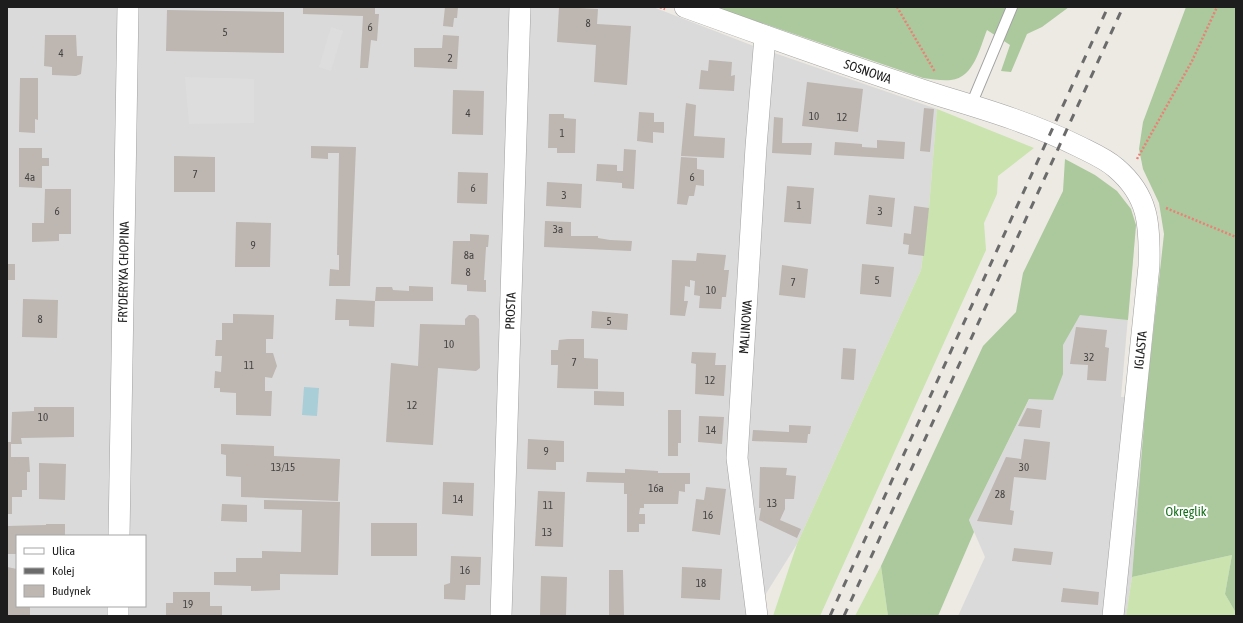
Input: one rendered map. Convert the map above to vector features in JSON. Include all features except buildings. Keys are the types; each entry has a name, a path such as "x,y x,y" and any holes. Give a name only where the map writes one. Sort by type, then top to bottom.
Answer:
{"street":[{"name":"FRYDERYKA CHOPINA","path":"119,535 128,7"},
{"name":"PROSTA","path":"501,616 520,7"},
{"name":"SOSNOWA","path":"685,7 765,36 1051,133"},
{"name":"MALINOWA","path":"757,616 737,458 756,147 765,36"},
{"name":"IGLASTA","path":"1051,133 1103,159 1116,168 1126,178 1140,197 1145,207 1150,229 1149,266 1113,616"}],"lane":[{"path":"971,105 1012,7"}],"path":[{"path":"897,7 934,71 944,90 944,96"},
{"path":"1126,178 1192,61 1217,7"},
{"path":"1140,197 1236,237"}],"shaded area":[{"path":"7,7 653,7 751,45 937,109 929,208 921,270 797,544 752,616 7,616"},
{"path":"331,27 343,31 331,71 319,67"},
{"path":"185,77 254,79 254,123 189,124"},
{"path":"1121,215 1136,225 1121,397 1146,398 1132,577 1126,616 958,616 985,557 969,520"}],"green space":[{"path":"715,7 1069,7 1042,27 1027,34 1011,72 1001,71 1010,45 987,30 979,53 971,68 959,78 944,80 923,78"},
{"name":"Okręglik","path":"1186,7 1236,7 1236,613 1225,594 1232,555 1132,577 1146,398 1164,234 1159,203 1143,169 1139,149 1143,122"},
{"path":"937,109 1034,148 998,176 997,194 984,223 986,250 820,616 773,616 797,544 921,270 929,208"},
{"path":"1065,159 1095,175 1117,191 1131,209 1136,225 1128,320 1080,315 1063,345 1063,374 1053,400 1029,399 969,520 974,532 938,616 888,616 881,566 983,346 1016,312 1023,273 1063,191"},
{"path":"1232,555 1225,594 1236,613 1236,616 1126,616 1132,577"},
{"path":"881,566 888,616 855,616"}],"water":[{"path":"304,387 319,388 317,416 302,415"}],"railway":[{"path":"830,616 1108,7"},
{"path":"844,616 1123,7"}]}
